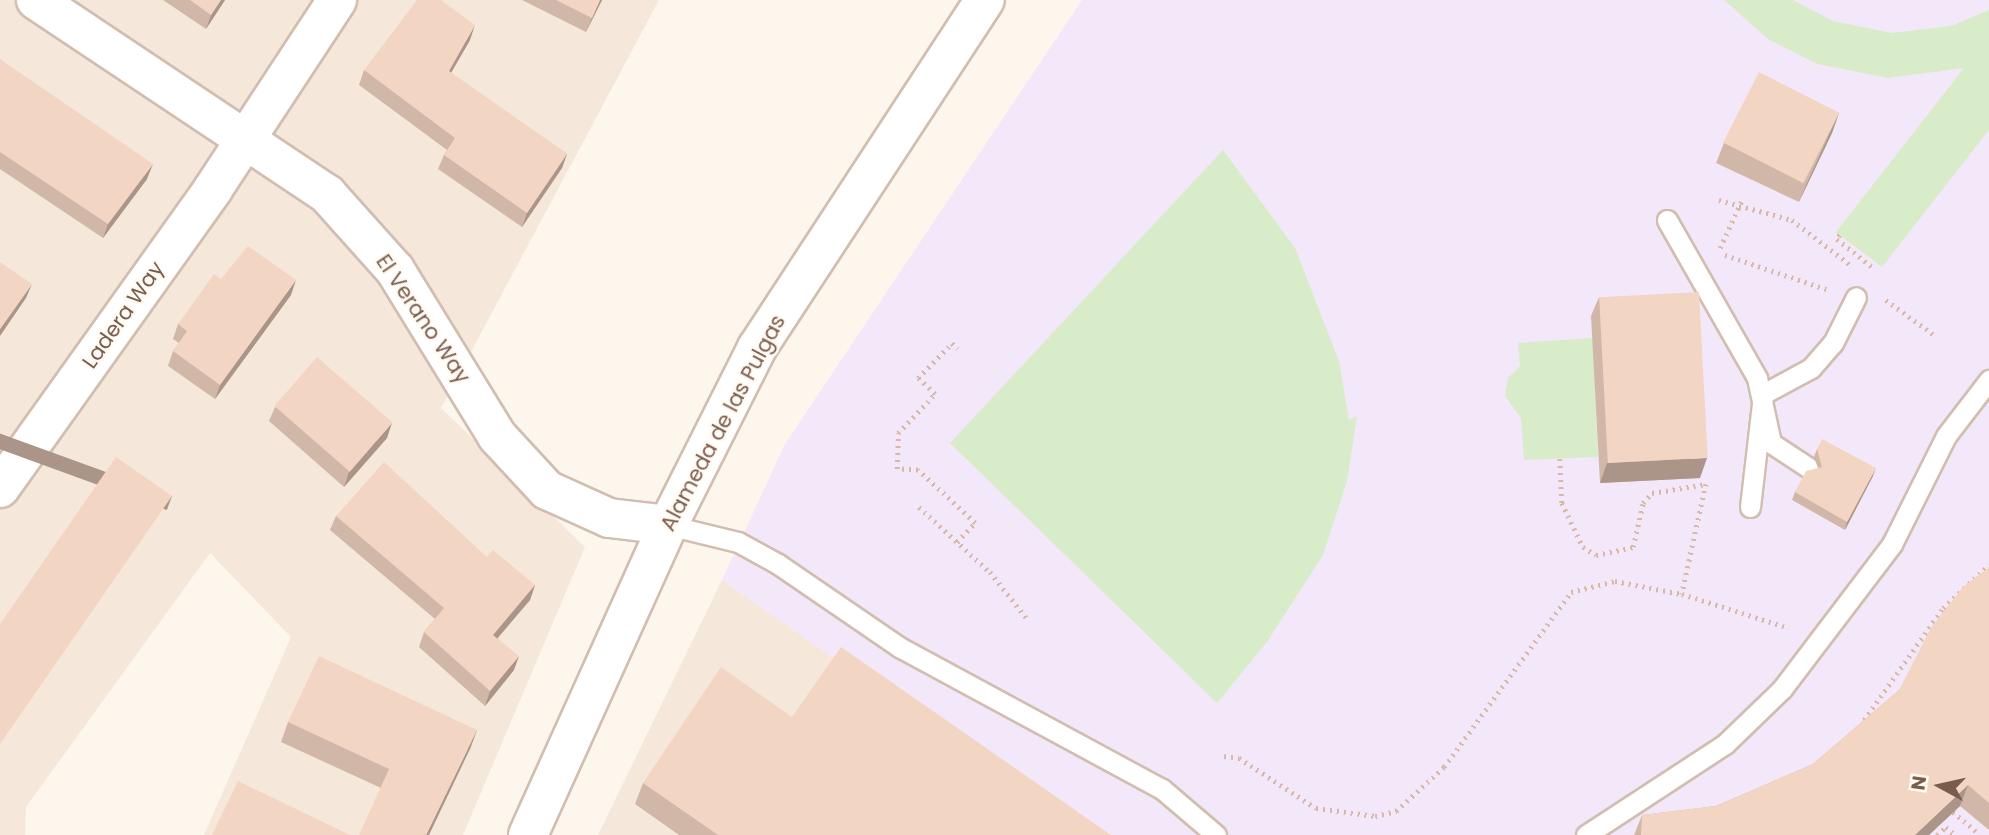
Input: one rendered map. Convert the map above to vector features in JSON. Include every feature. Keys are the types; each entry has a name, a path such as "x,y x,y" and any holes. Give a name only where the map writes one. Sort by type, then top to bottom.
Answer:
{"street":[{"name":"El Verano Way","path":"36,0 242,140 327,194 395,270 497,436 547,490 610,518 668,525"},
{"name":"Ladera Way","path":"0,488 337,0"},
{"name":"Alameda de las Pulgas","path":"528,835 668,525 757,348 985,0"}],"lane":[{"path":"1667,220 1763,394 1771,443 1809,468"},
{"path":"1763,394 1811,368 1833,344 1856,297"},
{"path":"1586,835 1725,744 1782,689 1892,544 1946,436 1989,380"},
{"path":"1750,507 1763,394"},
{"path":"668,525 738,542 778,564 909,653 1162,789 1216,835"}],"path":[{"path":"1719,200 1741,202 1799,224 1879,282"},
{"path":"1720,253 1741,202"},
{"path":"1840,234 1837,239 1883,275"},
{"path":"1709,248 1856,297 1897,304 1933,334"},
{"path":"957,542 975,523 918,470 897,469 898,433 935,394 918,377 952,343 958,349"},
{"path":"1560,459 1562,503 1583,547 1596,555 1633,547 1643,503 1652,493 1706,484 1682,594"},
{"path":"919,507 957,542 1029,621"},
{"path":"1861,728 1943,608 1989,565"},
{"path":"1224,756 1240,758 1316,808 1375,816 1396,811 1444,767 1571,592 1615,581 1682,594 1790,628"},
{"path":"1953,812 1980,835"},
{"path":"1937,835 1946,827 1955,835"}],"shaded area":[{"path":"0,0 659,0 441,408 585,547 463,835 204,835 291,637 210,553 26,807 25,835 0,835"},
{"path":"1082,0 1989,0 1989,835 1086,835 722,580 785,444"},
{"path":"722,580 878,688 1086,835 598,835"}],"green space":[{"path":"1724,0 1793,0 1833,21 1892,33 1951,26 1989,10 1989,130 1882,267 1836,232 1964,68 1888,78 1817,64 1768,39"},
{"path":"1223,150 1295,248 1339,361 1349,420 1357,416 1347,481 1323,555 1267,642 1217,703 950,443"},
{"path":"1593,338 1598,457 1524,460 1521,418 1505,396 1508,378 1520,366 1518,343"}],"building":[{"path":"190,0 221,0 211,15"},
{"path":"417,0 441,0 475,25 449,71 567,154 527,213 444,155 455,138 364,70"},
{"path":"556,0 600,0 592,18"},
{"path":"0,59 153,164 108,224 0,152"},
{"path":"1759,72 1839,113 1803,183 1723,142"},
{"path":"248,246 296,280 220,385 173,351 187,331 178,324 214,274 221,279"},
{"path":"0,262 32,284 0,329"},
{"path":"1699,292 1708,458 1608,463 1599,297"},
{"path":"317,357 392,423 350,472 274,406"},
{"path":"1822,439 1876,468 1847,522 1795,492 1806,471 1822,467 1817,449"},
{"path":"116,457 172,496 0,744 0,624"},
{"path":"384,462 487,557 493,550 535,585 493,635 519,656 490,691 424,632 444,608 336,516"},
{"path":"1989,567 1989,803 1968,785 1915,835 1641,835 1642,815 1716,806 1813,764 1899,690 1932,626 1963,587"},
{"path":"841,647 1111,835 718,835 643,783 721,667 792,717"},
{"path":"319,656 477,730 426,835 359,835 389,769 288,722"},
{"path":"238,781 350,835 212,835"}]}
